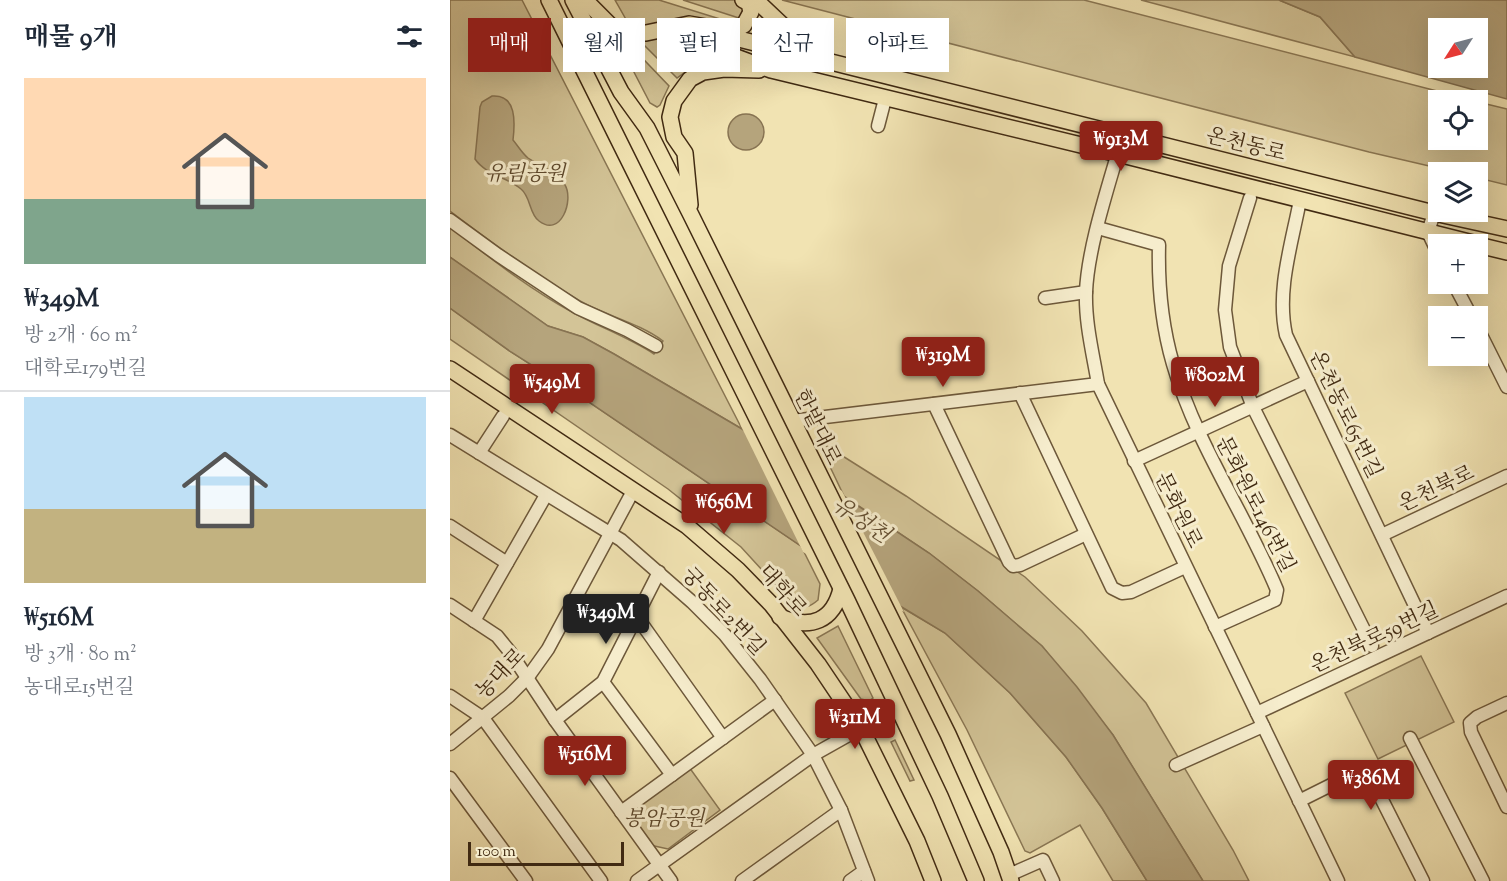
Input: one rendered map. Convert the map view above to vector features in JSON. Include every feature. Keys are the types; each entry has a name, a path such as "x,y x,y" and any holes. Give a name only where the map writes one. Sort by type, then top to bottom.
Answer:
{"main road":[{"path":"549,0 843,594 940,796 976,881"},
{"name":"한밭대로","path":"573,0 621,92 647,128 691,216 958,755 1001,852 1010,878"},
{"path":"585,0 611,26 629,33 657,31"},
{"path":"740,27 751,12 749,3 743,0"},
{"path":"752,0 760,4 775,18"},
{"name":"온천동로","path":"834,63 1428,211"},
{"path":"691,216 685,153 674,137 670,117 674,101 690,78 703,72 724,69 752,70"},
{"name":"온천동로","path":"779,72 1436,234"},
{"name":"온천동로","path":"1473,222 1507,230"},
{"name":"온천동로","path":"1488,247 1507,252"},
{"name":"대학로","path":"450,369 531,420 687,526 738,570 818,664 861,728 913,831 933,881"},
{"path":"780,617 804,623 817,622 831,612 843,594"}],"street":[{"path":"879,126 885,99"},
{"name":"문화원로","path":"1123,135 1098,228 1086,292 1087,318 1098,384 1338,881"},
{"path":"1250,198 1229,266 1225,310 1230,347 1253,407 1372,646"},
{"name":"온천동로65번길","path":"1300,200 1285,280 1283,321 1286,335 1428,633"},
{"path":"450,220 578,308 656,346"},
{"path":"1428,232 1431,222"},
{"name":"문화원로146번길","path":"1098,228 1159,245 1158,280 1173,363 1198,432 1277,590 1275,600 1215,627"},
{"path":"1045,298 1086,292"},
{"path":"1488,348 1506,382"},
{"name":"문화원로146번길","path":"1134,461 1308,381"},
{"path":"792,421 1098,384"},
{"path":"1020,393 1112,588 1122,593 1131,592 1185,567"},
{"path":"934,405 1009,561 1014,566 1086,534"},
{"path":"479,453 503,416"},
{"name":"궁동로2번길","path":"450,435 621,540 693,602 725,635 775,700 813,755 841,810 866,876"},
{"name":"온천북로","path":"1382,535 1507,476"},
{"name":"농대로","path":"450,744 528,677 554,640 633,491"},
{"path":"474,621 546,495"},
{"path":"450,526 507,563"},
{"path":"555,720 603,682 638,617 658,572"},
{"name":"온천북로59번길","path":"1257,713 1507,596"},
{"path":"450,605 497,636 671,881"},
{"path":"638,617 723,738"},
{"path":"603,682 672,775"},
{"path":"450,696 483,718 601,881"},
{"path":"621,812 775,700"},
{"path":"1507,703 1477,717 1470,723 1471,732 1507,807"},
{"path":"1176,765 1263,726"},
{"path":"637,881 813,755 861,728"},
{"path":"1410,738 1483,881"},
{"path":"1299,801 1355,773 1365,773 1372,780 1423,881"},
{"path":"450,778 525,881"},
{"path":"742,881 841,810"},
{"path":"1010,878 1043,860 1053,881"},
{"path":"850,881 866,876"}],"green space":[{"name":"유림공원","path":"450,0 522,0 531,18 468,18 468,72 551,72 551,57 742,429 583,337 548,326 450,257 450,227 525,283 572,312 654,354 663,341 644,329 580,301 514,258 450,211"},
{"path":"615,0 659,0 717,18 657,18 657,23 645,27 645,18 625,18"},
{"path":"683,0 739,0 746,7 742,19"},
{"path":"782,0 1084,0 1433,90 1428,90 1428,150 1488,150 1488,104 1507,109 1507,185 1488,180 1488,162 1428,162 1428,166 949,43 949,18 852,18"},
{"path":"1141,0 1279,0 1320,17 1355,57"},
{"path":"657,37 657,58 645,46 645,39"},
{"path":"645,61 669,86 660,105 657,107 650,103 634,72 645,72"},
{"path":"671,72 685,72 677,78"},
{"path":"450,308 511,352 801,546 820,584 818,600 807,607 794,605 741,547 668,489 450,339"},
{"path":"822,443 906,496 1025,577 1082,631 1146,703 1249,881 1203,881 1113,735 1042,646 929,553 844,496 823,452"},
{"path":"901,607 945,633 1010,693 1066,757 1102,808 1147,881 1113,881 1080,825 1030,853 1025,851 967,730"},
{"path":"838,626 873,698 869,701 861,699 817,638"},
{"path":"1421,656 1454,722 1378,759 1345,693"},
{"path":"895,740 914,780 910,781 891,742"},
{"name":"봉암공원","path":"689,767 720,810 668,849 650,845 629,816 630,810"}],"water":[{"path":"1279,0 1507,0 1507,99 1488,94 1488,90 1474,90 1431,78 1488,78 1488,18 1428,18 1428,77 1355,57 1320,17"},
{"path":"492,96 506,100 510,105 514,118 513,140 522,152 553,173 565,185 567,207 564,215 554,225 547,225 539,221 521,189 485,169 475,159 480,107 482,102"},
{"path":"746,114 759,119 764,132 759,145 746,150 733,145 728,132 733,119"},
{"name":"유성천","path":"450,257 548,326 583,337 742,429 929,553 978,591 1042,646 1077,687 1113,735 1203,881 1147,881 1102,808 1066,757 1010,693 945,633 801,546 511,352 450,308"}],"pier":[{"path":"740,424 842,491 904,612 803,552"}]}
